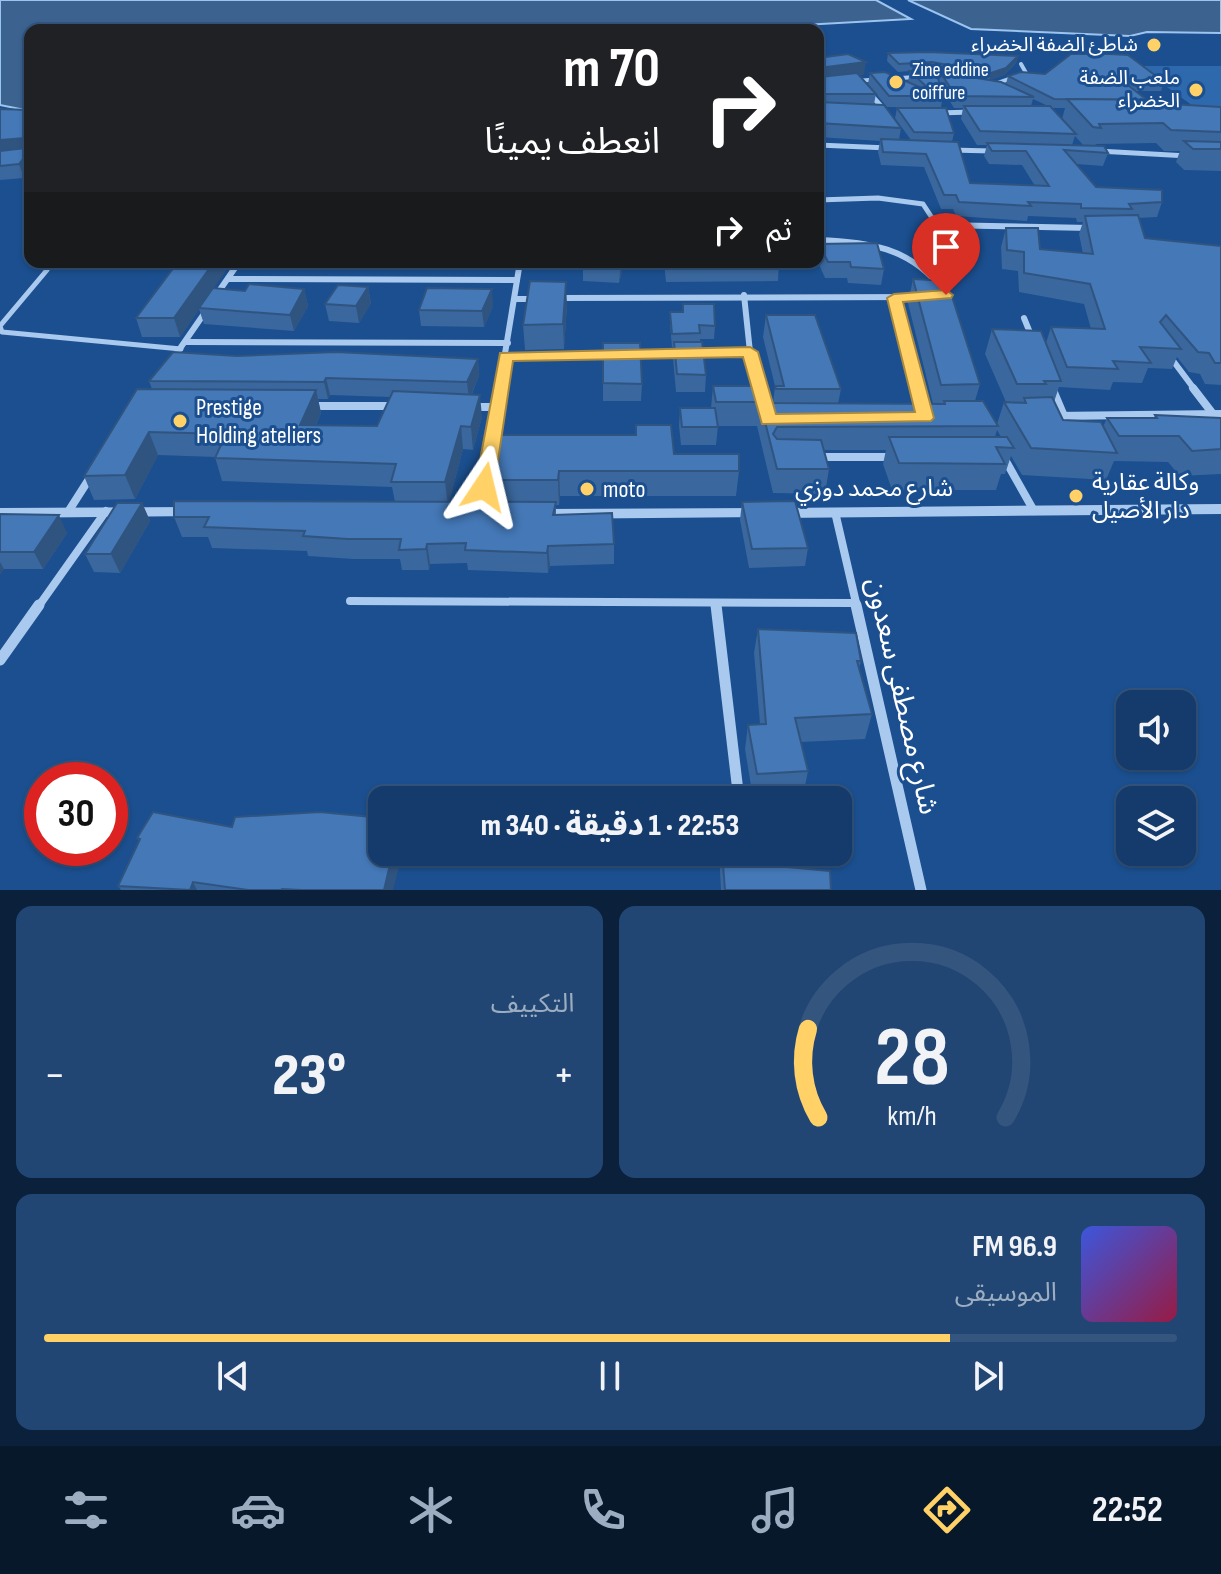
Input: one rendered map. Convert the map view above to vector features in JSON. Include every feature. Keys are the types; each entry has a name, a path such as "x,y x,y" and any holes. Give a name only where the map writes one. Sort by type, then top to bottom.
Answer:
{"street":[{"path":"1000,89 988,86 1026,73 1021,64"},
{"path":"847,82 921,77"},
{"path":"858,81 894,125"},
{"path":"930,113 974,112"},
{"path":"873,113 901,113"},
{"path":"824,145 895,148"},
{"path":"941,150 1003,151"},
{"path":"1096,151 1201,157"},
{"path":"824,200 878,198 923,204 937,225 1095,228"},
{"path":"516,299 744,295 894,298 946,295 929,268 893,248 865,241 824,240"},
{"path":"164,371 235,268"},
{"path":"480,514 519,268"},
{"path":"228,279 517,280"},
{"path":"744,295 750,352 765,406"},
{"path":"894,298 925,418"},
{"path":"1024,318 1036,346"},
{"path":"1158,341 1217,414"},
{"path":"183,345 508,343"},
{"path":"506,356 750,352"},
{"path":"1047,374 1064,416"},
{"path":"295,406 405,406"},
{"path":"468,406 499,407"},
{"path":"1037,415 1217,414"},
{"path":"910,418 939,417"},
{"path":"996,443 1034,511"},
{"path":"807,457 897,457"},
{"path":"988,457 1003,457"},
{"path":"68,512 99,464"},
{"name":"شارع محمد دوزي","path":"526,514 1221,509"},
{"path":"0,660 106,511"},
{"path":"0,513 215,512"},
{"name":"شارع مصطفى سعدون","path":"835,512 921,890"},
{"path":"350,601 856,603"},
{"path":"716,603 737,786"}],"lane":[{"path":"47,270 0,326 2,332 183,345"}],"shaded area":[{"path":"0,0 876,0 911,19 821,24 24,24 24,110 0,105"},
{"path":"908,0 1221,0 1221,33 1147,32 1130,36 971,29"},
{"name":"ملعب الضفة الخضراء","path":"1138,66 1221,66 1221,114 1204,114"}],"building":[{"path":"888,53 1018,56 1006,68 991,73 932,62 899,64"},
{"path":"848,54 866,62 824,67 824,57"},
{"path":"1071,54 1128,55 1164,82 1124,82 1147,100 1054,99 1008,76 1021,72 1045,74"},
{"path":"910,71 936,71 943,96 889,96 870,73 885,72 933,93"},
{"path":"940,72 1001,82 1034,97 956,96"},
{"path":"857,73 876,94 824,94 824,77"},
{"path":"1067,99 1164,100 1170,104 1221,107 1221,132 1171,130 1163,123 1099,124 1101,128 1093,127"},
{"path":"824,102 884,105 901,128 824,123"},
{"path":"964,106 1050,106 1076,134 980,131"},
{"path":"897,108 946,108 954,133 914,132"},
{"path":"0,109 24,110 24,138 0,140"},
{"path":"881,139 958,142 970,183 1049,186 1026,151 992,151 987,143 1104,146 1108,153 1064,150 1096,187 1162,190 1162,202 1129,204 1132,209 1081,208 1081,204 1028,202 1031,206 959,202 956,195 944,195 926,154 883,152"},
{"path":"1184,141 1221,142 1221,149 1193,149"},
{"path":"24,148 24,158 19,164 0,166 0,151"},
{"path":"1138,215 1145,238 1221,246 1221,363 1215,363 1209,353 1198,352 1166,315 1160,322 1181,349 1140,347 1151,363 1113,361 1118,369 1067,367 1051,327 1105,329 1090,284 1024,273 1024,252 1007,250 1006,228 1038,228 1040,249 1093,254 1085,216"},
{"path":"877,243 884,269 851,267 850,262 828,262 824,244"},
{"path":"174,268 210,268 174,318 136,318"},
{"path":"913,279 947,281 980,384 941,385"},
{"path":"530,281 566,282 563,324 523,325"},
{"path":"249,284 304,289 290,315 199,308 213,288 245,291"},
{"path":"338,285 368,287 356,306 325,304"},
{"path":"427,288 492,289 482,311 419,310"},
{"path":"683,304 714,304 715,326 699,325 700,333 672,334 670,312 683,312"},
{"path":"766,315 815,315 841,389 776,389 775,386 784,386"},
{"path":"992,329 1041,331 1061,381 1017,384"},
{"path":"674,342 702,342 706,375 677,374"},
{"path":"603,343 640,343 642,384 603,383"},
{"path":"173,352 237,356 336,352 478,359 467,382 326,378 324,382 149,381"},
{"path":"713,386 760,386 765,400 771,403 945,404 944,401 983,401 998,426 777,427 773,434 777,439 821,440 829,469 777,469 760,402 716,402"},
{"path":"137,389 316,390 300,425 377,426 393,391 480,395 471,427 461,426 445,482 391,482 396,464 215,458 226,434 149,432 125,475 84,476"},
{"path":"1052,397 1063,420 1101,422 1117,453 1031,448 1004,402 1026,403 1024,398"},
{"path":"680,408 715,408 718,427 682,427"},
{"path":"1155,415 1221,418 1221,449 1192,451 1179,436 1119,436 1107,418 1157,418"},
{"path":"636,425 671,425 674,454 739,454 739,471 559,471 558,480 491,480 498,435 636,435"},
{"path":"889,437 1007,437 1014,448 996,447 1005,464 899,463"},
{"path":"174,501 556,502 553,515 612,513 614,544 548,546 547,553 465,550 466,543 427,544 426,549 399,550 401,539 348,539 303,536 305,531 204,527 209,517 174,517"},
{"path":"795,501 808,548 752,549 742,502"},
{"path":"117,503 142,503 111,554 85,554"},
{"path":"0,514 59,515 34,552 0,552"},
{"path":"758,629 856,633 861,661 857,661 872,714 795,718 808,771 757,774 748,725 766,724"},
{"path":"153,812 232,827 235,817 320,812 368,817 368,866 390,866 384,890 248,890 193,882 190,890 118,886 140,839 137,838"},
{"path":"723,866 777,866 830,871 831,890 725,890"}],"place":[{"name":"شاطئ الضفة الخضراء","path":"1154,45"},
{"name":"Zine eddine coiffure","path":"896,82"},
{"name":"ملعب الضفة الخضراء","path":"1196,90"},
{"name":"Prestige Holding ateliers","path":"180,421"},
{"name":"moto","path":"587,489"},
{"name":"وكالة عقارية دار الأصيل","path":"1076,496"}],"route":[{"path":"484,487 506,356 750,352 768,420 925,418 894,298 946,295"}]}
